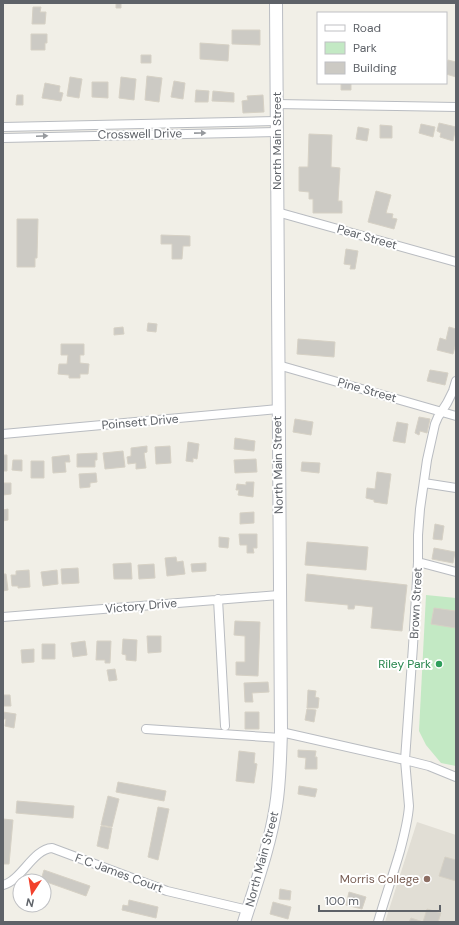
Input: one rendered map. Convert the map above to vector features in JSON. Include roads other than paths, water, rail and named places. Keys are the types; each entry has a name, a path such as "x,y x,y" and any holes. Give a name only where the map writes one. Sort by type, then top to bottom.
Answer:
{"main road":[{"name":"North Main Street","path":"246,916 270,836 276,805 280,770 276,3"}],"street":[{"path":"276,104 456,106"},
{"name":"Crosswell Drive","path":"3,127 276,126"},
{"name":"Crosswell Drive","path":"3,138 276,126"},
{"name":"Pear Street","path":"277,212 456,262"},
{"name":"Pine Street","path":"278,365 456,416"},
{"name":"Brown Street","path":"378,922 403,840 409,813 405,760 418,562 418,535 427,460 435,424 453,391 456,381"},
{"name":"Poinsett Drive","path":"3,434 278,409"},
{"path":"424,483 456,488"},
{"path":"418,562 456,572"},
{"name":"Victory Drive","path":"3,617 280,594"},
{"path":"218,599 225,726"},
{"path":"146,729 281,735 405,760 429,766 456,777"},
{"name":"F C James Court","path":"3,885 11,881 41,852 47,848 52,848 167,891 246,916"}],"place":[{"name":"Riley Park","path":"439,664"},
{"name":"Morris College","path":"427,879"}]}
